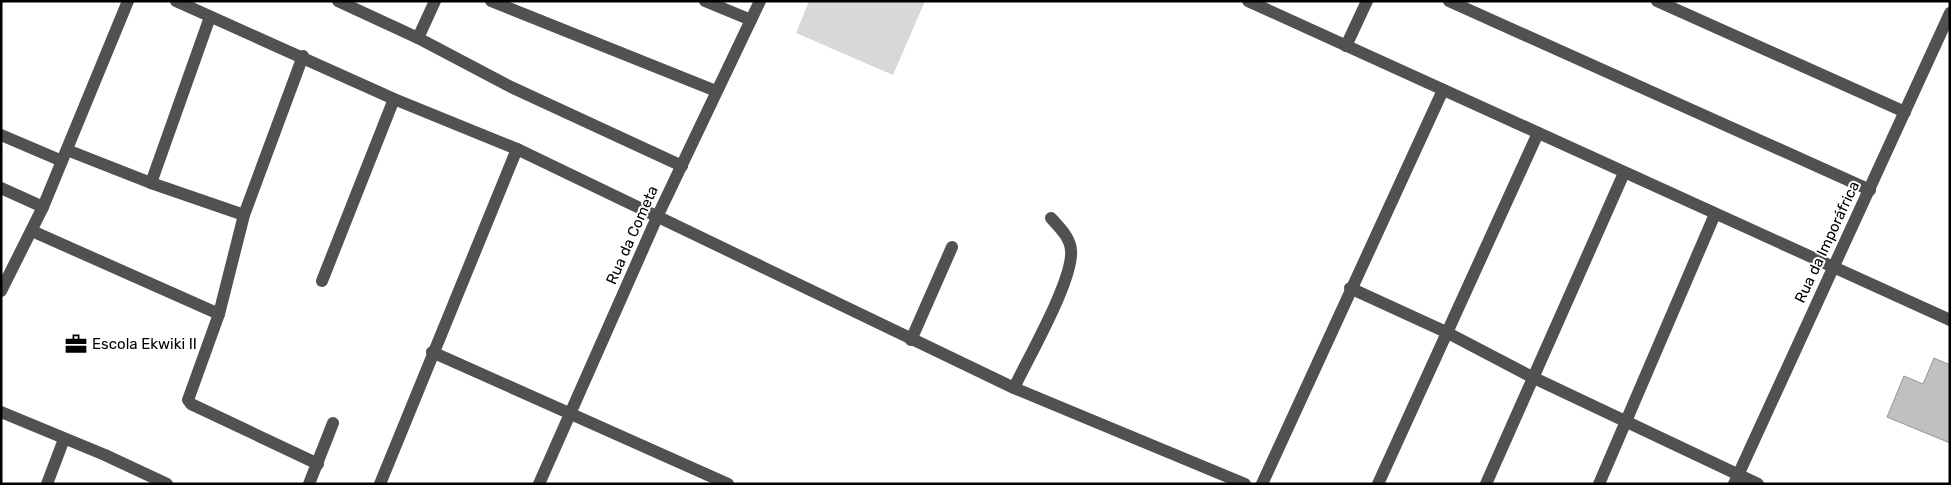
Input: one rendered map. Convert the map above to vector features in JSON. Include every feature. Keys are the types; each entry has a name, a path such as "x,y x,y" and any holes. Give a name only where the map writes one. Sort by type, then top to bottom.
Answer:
{"street":[{"path":"1,291 32,231 65,156 128,1"},
{"path":"176,1 210,18 302,56 394,99 517,149 658,215 911,340 1014,388 1245,484"},
{"path":"338,1 418,38 511,87 682,166"},
{"path":"418,38 435,1"},
{"path":"491,1 716,91"},
{"path":"706,1 751,20"},
{"name":"Rua da Cometa","path":"539,484 658,215 760,1"},
{"path":"1248,1 1950,320"},
{"path":"1346,46 1367,1"},
{"path":"1449,1 1870,190"},
{"path":"1657,1 1905,112"},
{"name":"Rua da Imporáfrica","path":"1736,479 1950,13"},
{"path":"151,183 210,18"},
{"path":"302,56 244,215 218,314 188,400 191,404 318,464"},
{"path":"1262,484 1350,288 1443,90"},
{"path":"322,281 394,99"},
{"path":"1378,484 1538,134"},
{"path":"1,135 244,215"},
{"path":"380,484 432,352 517,149"},
{"path":"1486,484 1624,173"},
{"path":"1,188 42,207"},
{"path":"1599,484 1715,214"},
{"path":"1014,388 1071,265 1071,248 1065,234 1051,218"},
{"path":"32,231 218,314"},
{"path":"911,340 952,246"},
{"path":"1350,288 1446,332 1532,377 1626,420 1736,479 1758,484"},
{"path":"432,352 728,484"},
{"path":"1,412 167,484"},
{"path":"310,484 333,422"},
{"path":"47,484 64,438"}],"shaded area":[{"path":"809,1 925,1 893,75 796,33"}],"building":[{"path":"1934,358 1950,365 1950,443 1887,417 1904,376 1923,384"}],"place":[{"name":"Escola Ekwiki II","path":"76,344"}]}
